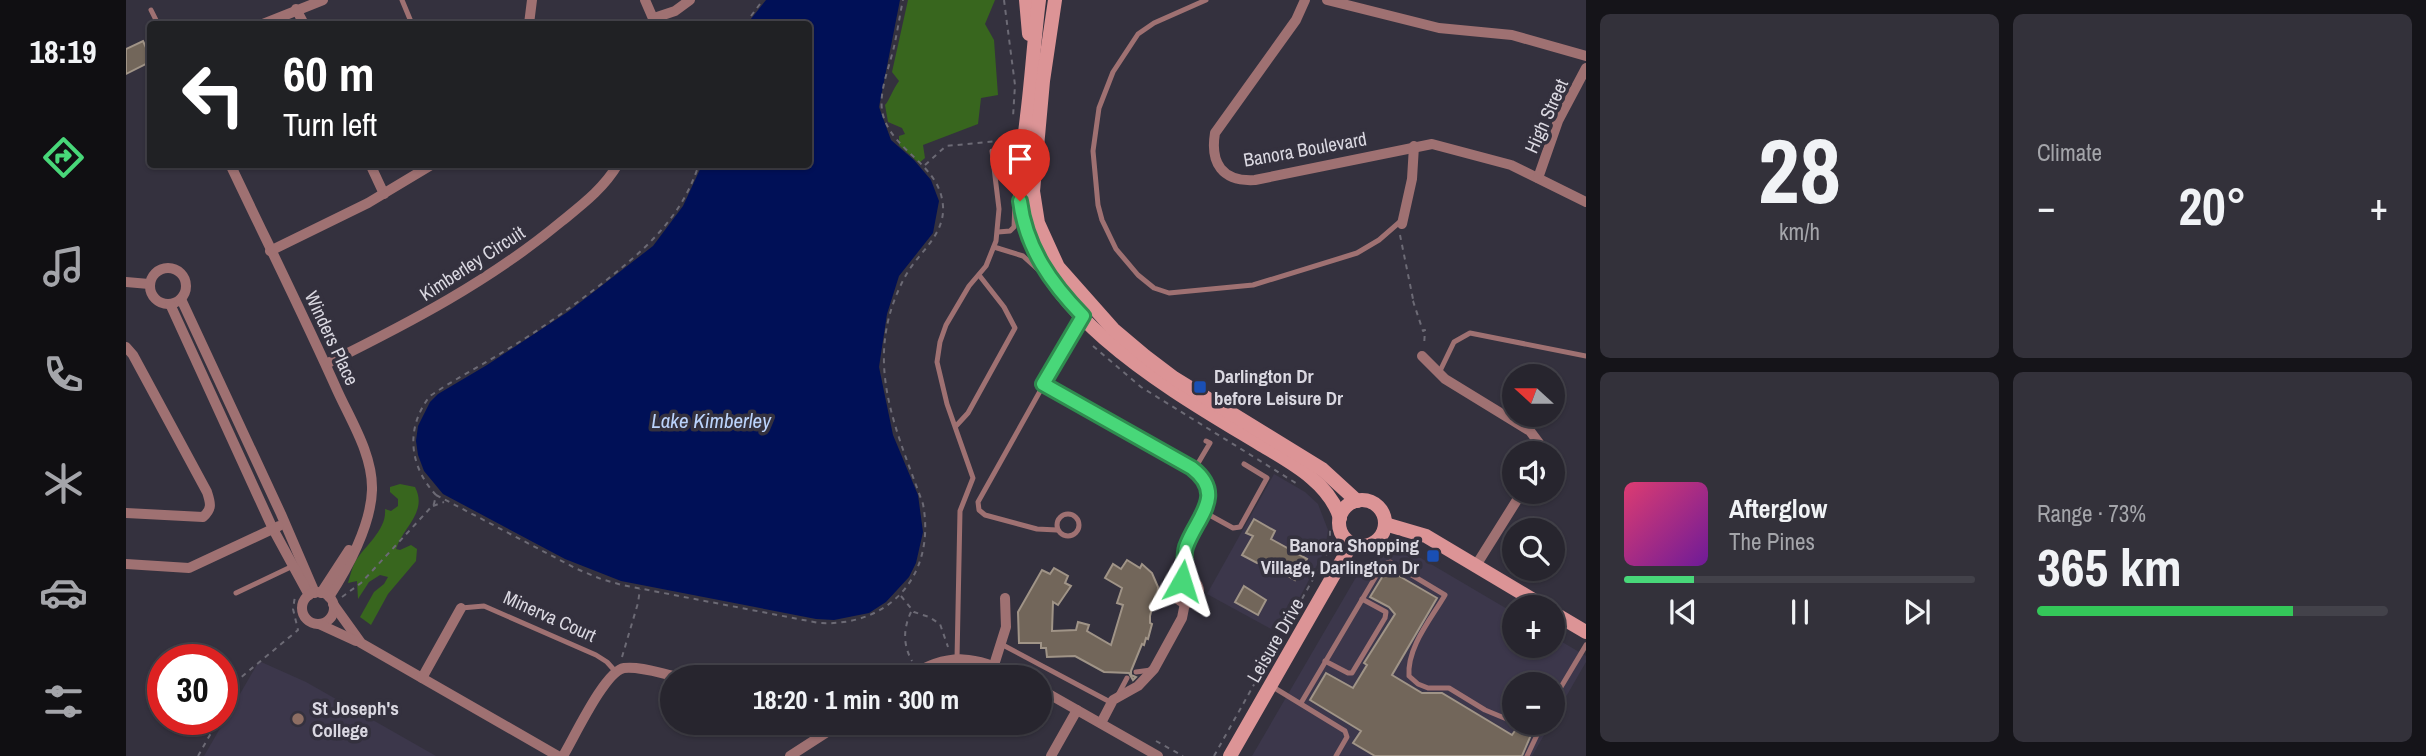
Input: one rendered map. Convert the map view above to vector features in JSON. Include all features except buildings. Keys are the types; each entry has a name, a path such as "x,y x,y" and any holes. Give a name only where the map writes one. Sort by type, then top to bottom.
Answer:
{"street":[{"path":"270,21 323,0"},
{"path":"529,21 532,0"},
{"path":"646,0 654,21 690,0"},
{"path":"1026,0 1027,26 1033,49"},
{"path":"1039,0 1020,193 1022,218 1028,240 1050,278 1083,316 1118,350 1158,382 1284,459 1313,480 1328,494 1340,518 1343,536 1360,546 1374,543 1384,531 1385,524 1383,512 1374,503 1356,501 1322,469 1144,356 1094,309 1058,267 1038,223 1033,191 1055,0"},
{"name":"Banora Boulevard","path":"1306,0 1294,23 1215,133 1213,148 1216,164 1230,177 1245,181 1255,180 1432,144 1505,163 1586,202"},
{"path":"1327,0 1439,27 1512,35 1586,57"},
{"path":"296,9 302,21"},
{"name":"High Street","path":"1538,178 1558,121 1586,68"},
{"path":"1402,222 1412,179 1414,146"},
{"name":"Winders Place","path":"232,168 326,364 370,469 370,508 361,533 321,596"},
{"path":"372,168 384,194"},
{"path":"270,251 384,194 426,168"},
{"name":"Kimberley Circuit","path":"326,364 428,313 533,246 592,197 615,168"},
{"path":"177,265 186,284 181,299 170,304 160,303 155,299 149,284 158,271 177,265"},
{"path":"126,282 149,284"},
{"path":"181,299 285,523 297,564"},
{"path":"170,304 273,528 321,596 361,644"},
{"path":"126,347 133,355 195,469 211,505 202,517 126,513"},
{"path":"1422,356 1438,374 1530,430 1538,441"},
{"path":"1340,518 1346,507 1356,501"},
{"path":"1475,566 1514,504"},
{"path":"126,564 188,568 285,523"},
{"path":"1385,524 1426,536 1525,595"},
{"name":"Leisure Drive","path":"1230,756 1352,543"},
{"path":"1185,580 1196,584 1199,592 1195,600 1185,603 1177,598 1175,593 1178,584 1185,580"},
{"path":"321,596 304,602 303,612 309,621 361,644 561,756 606,681 619,670 633,668 660,673"},
{"path":"319,624 331,617 321,596"},
{"path":"937,665 946,661 972,658 994,665 1007,617 1005,598"},
{"path":"1101,723 1113,701 1138,686 1154,669 1183,615 1185,603"},
{"name":"Minerva Court","path":"422,678 461,608"},
{"path":"1565,620 1586,632"},
{"path":"1052,696 1158,756"},
{"path":"1051,756 1077,710"},
{"path":"798,754 824,735"}],"lane":[{"path":"402,0 411,21"},
{"path":"1206,0 1154,23 1138,34 1113,72 1099,108 1093,151 1098,205 1110,238 1132,270 1149,285 1164,292 1245,286 1349,257 1372,245 1402,222"},
{"path":"151,10 156,21"},
{"path":"957,660 960,515 972,478 940,381 938,350 949,320 994,247 999,209 992,151"},
{"path":"998,232 1010,231 1014,227 1014,207 1020,193"},
{"path":"994,247 1023,256 1039,272 1050,278"},
{"path":"956,426 968,413 1015,328 1004,307 979,275"},
{"path":"1057,530 1057,521 1063,515 1072,515 1078,521 1078,529 1073,536 1063,536 1057,530 1044,530 989,516 978,507 979,496 1083,316"},
{"path":"1438,374 1454,342 1463,334 1470,333 1586,356"},
{"path":"1043,384 1194,470 1202,478 1207,489 1208,502 1186,549 1185,580"},
{"path":"1194,470 1210,443 1206,441"},
{"path":"1204,512 1233,528 1240,527 1267,478 1244,464"},
{"path":"1301,703 1384,564 1390,562 1445,595 1414,649 1408,663 1409,676 1427,688 1449,688 1502,716"},
{"path":"236,593 297,564"},
{"path":"1325,661 1352,673 1385,618 1386,612 1362,599"},
{"name":"Minerva Court","path":"461,608 484,606 596,655 619,670"},
{"path":"1001,644 1113,701 1127,678"},
{"path":"1565,680 1586,645"},
{"path":"1136,672 1154,669"},
{"path":"1270,686 1345,731 1347,737 1338,754 1347,756"},
{"path":"1527,756 1537,735"}],"path":[{"path":"747,21 763,0"},
{"path":"697,168 674,216 638,256 548,323 437,392 424,404 414,426 414,457 423,479 445,502 577,569 612,583 819,623 834,624 864,617 886,607 900,595 911,580 926,541 923,504 892,418 883,359 893,302 909,271 936,235 942,222 941,194 933,177 891,133 882,109 903,0"},
{"path":"924,166 946,146 1014,140"},
{"path":"1400,241 1411,302 1413,301 1425,335"},
{"path":"238,680 298,630 293,603 297,593 321,596 361,583 431,508 436,495"},
{"path":"431,508 445,502"},
{"path":"619,670 640,589"},
{"path":"900,595 912,610 940,624 948,649"},
{"path":"912,610 906,624 905,639 912,661"},
{"path":"198,756 210,735"}],"shaded area":[{"path":"1274,474 1305,492 1318,504 1328,530 1325,550 1280,634 1207,594"},
{"path":"1388,547 1402,547 1502,606 1502,658 1565,658 1565,644 1586,656 1586,662 1565,698 1565,672 1502,672 1502,735 1544,735 1532,756 1252,756 1362,567"},
{"name":"St Joseph's College","path":"259,661 306,682 436,756 204,756 216,735 238,735 238,697"}],"green space":[{"path":"908,0 995,0 985,24 994,40 998,95 981,98 978,124 923,145 925,158 919,163 899,145 899,136 905,134 902,128 888,122 885,105 899,81 892,72"},
{"path":"400,484 415,487 418,504 417,512 396,549 411,545 417,549 416,561 388,594 371,625 360,617 374,592 388,577 380,575 369,582 358,599 357,581 348,583 355,562 383,524 385,509 391,511 398,506 398,499 390,492 390,487"}],"water":[{"name":"Lake Kimberley","path":"766,0 900,0 879,107 891,140 914,160 931,180 939,201 933,233 899,276 887,314 879,367 893,435 918,495 923,532 916,563 909,577 886,602 869,613 834,620 816,619 621,581 565,559 443,494 424,471 416,441 418,426 430,402 438,394 569,311 653,246 683,206 701,168 812,168 812,21 749,21"}],"place":[{"name":"Darlington Dr before Leisure Dr","path":"1200,387"},
{"name":"Banora Shopping Village, Darlington Dr","path":"1433,556"},
{"name":"St Joseph's College","path":"298,719"}],"route":[{"path":"1020,201 1028,240 1042,267 1083,316 1043,384 1192,468 1205,484 1208,493 1207,506 1187,544 1184,557 1185,580 1182,581"}]}
